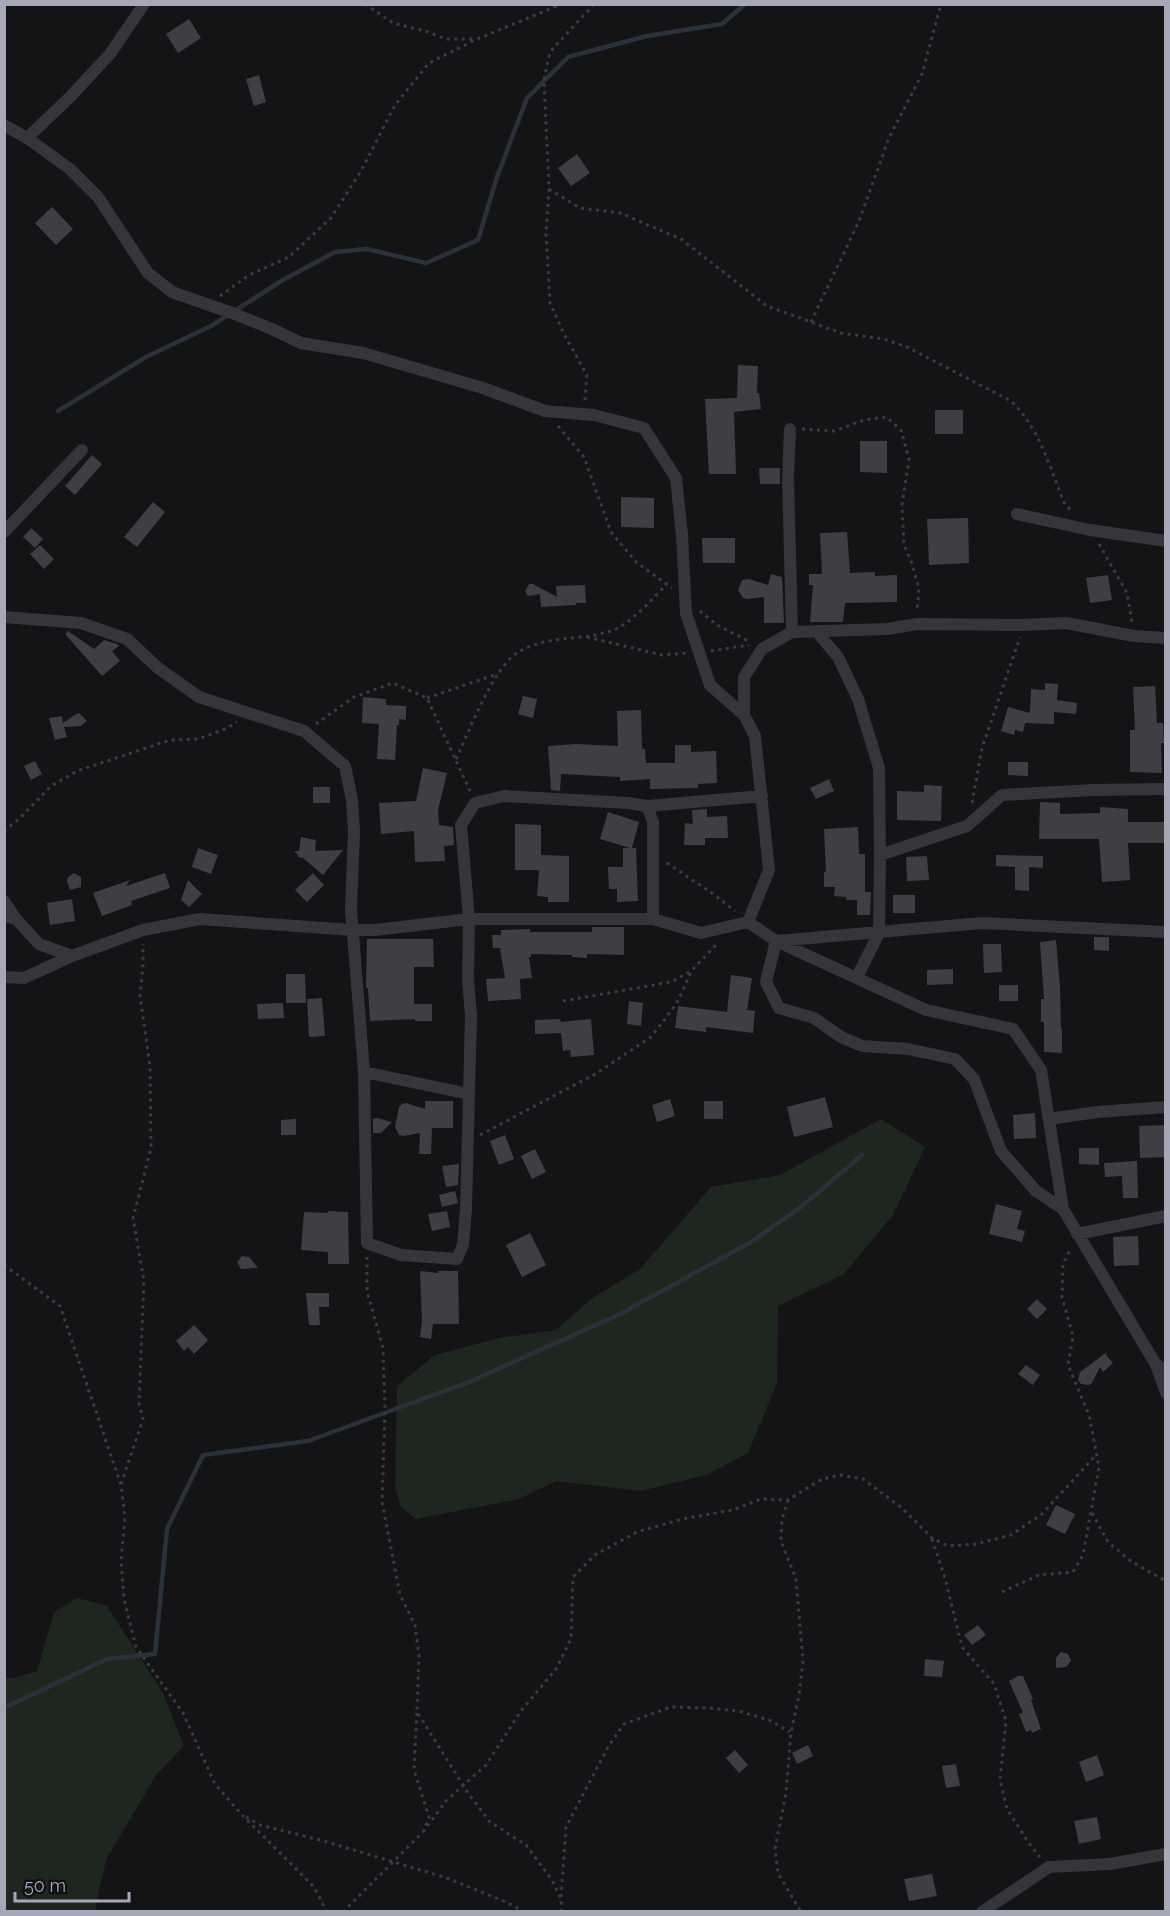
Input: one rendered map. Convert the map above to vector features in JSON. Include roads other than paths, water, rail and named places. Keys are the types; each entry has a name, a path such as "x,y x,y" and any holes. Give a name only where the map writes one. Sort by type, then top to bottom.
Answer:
{"street":[{"path":"27,138 110,54 144,4"},
{"path":"4,124 70,169 98,197 148,273 172,292 272,329 301,343 363,353 483,388 545,411 585,414 644,428 675,478 682,535 686,614 710,685 744,715 755,736 769,870 748,922"},
{"path":"790,429 788,477 792,632"},
{"path":"4,532 82,450"},
{"path":"1017,514 1090,530 1166,541"},
{"path":"4,617 81,623 127,639 158,668 200,696 304,732 345,766 352,801 354,831 351,909 364,1072 367,1242 401,1255 457,1259 463,1245 471,1016 468,980 469,919 461,825 476,803 504,796 647,806 762,796"},
{"path":"744,715 744,677 762,649 792,632 887,629 917,624 1066,623 1134,636 1166,638"},
{"path":"817,632 837,657 858,699 879,768 879,933 857,977"},
{"path":"880,855 967,826 1002,795 1166,789"},
{"path":"647,806 653,822 653,919"},
{"path":"4,902 10,917 39,944 72,957"},
{"path":"4,977 24,978 142,930 200,919 352,930 375,930 469,919 653,919 701,933 748,922 776,941 926,1010 1013,1029 1041,1070 1063,1209 1155,1364 1166,1393"},
{"path":"776,941 982,923 1164,933"},
{"path":"776,941 766,982 779,1008 814,1018 841,1037 862,1046 908,1048 955,1059 974,1079 1000,1150 1036,1191 1063,1209"},
{"path":"364,1072 469,1094"},
{"path":"1049,1119 1097,1112 1166,1107"},
{"path":"1077,1234 1166,1216"},
{"path":"1155,1364 1166,1372"},
{"path":"982,1911 1049,1867 1110,1864 1166,1854"}],"waterway":[{"path":"58,411 146,357 211,326 283,280 335,252 367,249 426,263 478,240 497,177 527,98 568,57 647,36 722,24 745,4"},
{"path":"4,1708 107,1659 155,1654 167,1529 203,1455 308,1441 469,1382 620,1314 751,1242 801,1207 862,1155"}]}
